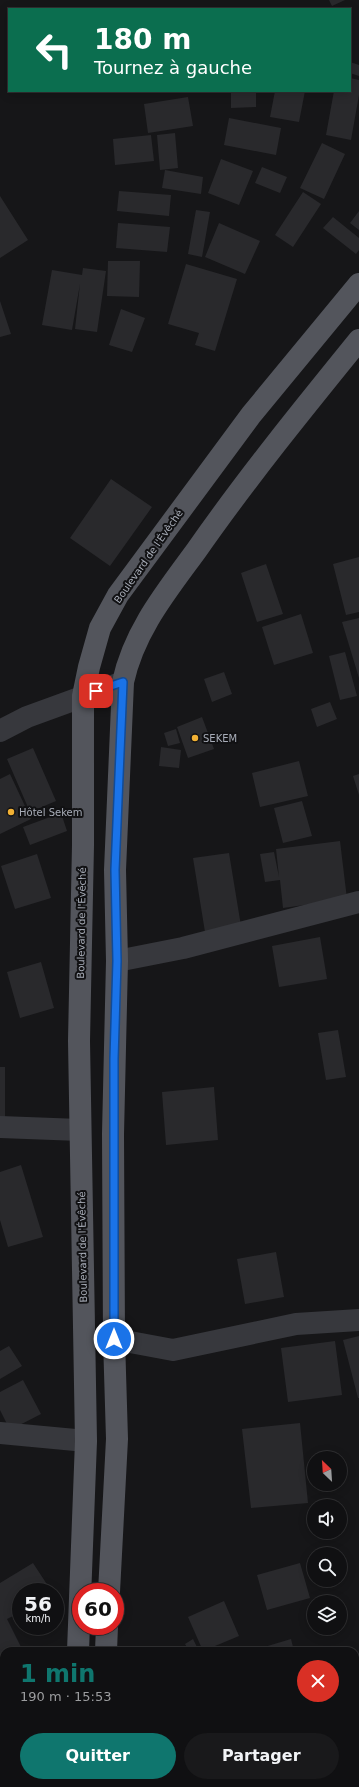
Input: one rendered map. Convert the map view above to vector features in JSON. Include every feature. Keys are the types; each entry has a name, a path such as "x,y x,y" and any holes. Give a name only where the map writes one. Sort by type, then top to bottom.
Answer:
{"main road":[{"name":"Boulevard de l'Évêché","path":"78,1647 86,1441 79,1041 83,845 83,696 88,667 100,628 118,595 251,415 359,284"},
{"path":"109,1583 117,1439 114,1339 113,1126 117,961 115,870 123,682 126,665 139,633 155,608 225,510 359,340"},
{"path":"106,1647 107,1635"}],"street":[{"path":"0,731 27,717 123,682"},
{"path":"117,961 183,948 359,902"},
{"path":"0,1127 80,1130"},
{"path":"114,1339 173,1350 296,1324 359,1320"},
{"path":"0,1433 86,1441"}],"building":[{"path":"329,0 345,0 332,6"},
{"path":"351,62 359,65 359,76 351,73"},
{"path":"351,78 359,80 359,95 351,140 326,135 334,92 351,92"},
{"path":"231,92 256,92 256,107 231,108"},
{"path":"275,92 305,92 299,122 270,117"},
{"path":"188,97 193,126 148,133 144,104"},
{"path":"229,118 281,128 276,155 224,145"},
{"path":"175,133 178,168 160,170 157,135"},
{"path":"151,135 154,161 115,165 113,139"},
{"path":"322,143 345,154 324,199 300,188"},
{"path":"221,159 253,171 239,205 208,193"},
{"path":"262,167 287,177 280,193 255,183"},
{"path":"165,170 203,177 201,194 162,188"},
{"path":"119,191 171,195 169,216 117,211"},
{"path":"303,192 321,204 293,247 275,235"},
{"path":"0,196 28,240 0,258"},
{"path":"196,210 210,212 202,257 188,254"},
{"path":"359,211 359,230 350,223"},
{"path":"333,217 359,238 359,250 356,254 323,228"},
{"path":"118,223 170,227 167,252 116,248"},
{"path":"219,223 260,241 245,274 205,257"},
{"path":"108,261 140,261 139,297 107,296"},
{"path":"186,264 237,279 215,351 195,345 199,333 168,324"},
{"path":"83,268 106,271 97,332 75,329 80,284 72,330 42,325 52,270 82,275"},
{"path":"0,301 11,334 0,337"},
{"path":"121,309 145,318 132,352 109,345"},
{"path":"111,479 152,507 110,566 70,538"},
{"path":"359,557 359,612 346,615 333,564"},
{"path":"266,564 283,614 257,622 241,573"},
{"path":"301,614 313,653 274,665 262,627"},
{"path":"359,618 359,678 342,622"},
{"path":"345,652 357,696 340,700 329,656"},
{"path":"224,672 232,694 212,702 204,679"},
{"path":"330,702 337,719 317,727 311,709"},
{"name":"SEKEM","path":"202,717 214,749 188,758 177,727"},
{"path":"176,729 180,743 168,746 164,733"},
{"path":"161,747 181,750 179,768 159,766"},
{"path":"33,748 56,801 30,812 7,759"},
{"path":"299,761 308,796 260,807 252,773"},
{"path":"10,774 31,819 0,834 0,779"},
{"path":"359,774 359,795 353,776"},
{"path":"302,801 312,836 283,843 274,808"},
{"path":"61,813 67,831 30,845 23,827"},
{"path":"340,841 347,899 283,908 280,880 265,882 260,854 274,852 279,877 276,849"},
{"path":"229,853 241,926 205,932 193,858"},
{"path":"37,854 51,898 15,909 1,866"},
{"path":"320,937 327,979 279,987 272,946"},
{"path":"41,962 54,1008 20,1018 7,972"},
{"path":"338,1030 346,1077 326,1080 318,1033"},
{"path":"0,1067 5,1067 5,1122 0,1122"},
{"path":"214,1087 218,1140 166,1145 162,1092"},
{"path":"21,1165 43,1237 8,1247 0,1220 0,1172"},
{"path":"276,1252 284,1297 245,1304 237,1259"},
{"path":"359,1336 359,1398 358,1398 343,1340"},
{"path":"335,1341 342,1395 288,1402 281,1348"},
{"path":"9,1346 22,1366 0,1379 0,1351"},
{"path":"23,1380 41,1414 10,1430 0,1410 0,1392"},
{"path":"300,1423 307,1503 251,1508 242,1429"},
{"path":"33,1563 46,1583 12,1583 12,1616 7,1619 12,1629 12,1635 15,1635 21,1647 0,1647 0,1583"},
{"path":"300,1563 309,1595 307,1595 307,1599 267,1610 257,1575"},
{"path":"224,1601 239,1636 213,1647 201,1647 188,1617"},
{"path":"193,1639 197,1647 187,1647 185,1644"},
{"path":"291,1639 293,1647 264,1647"}],"place":[{"name":"SEKEM","path":"195,738"},
{"name":"Hôtel Sekem","path":"11,812"}],"route":[{"path":"96,691 123,682 115,870 117,961 114,1030 113,1134 114,1339"}]}
